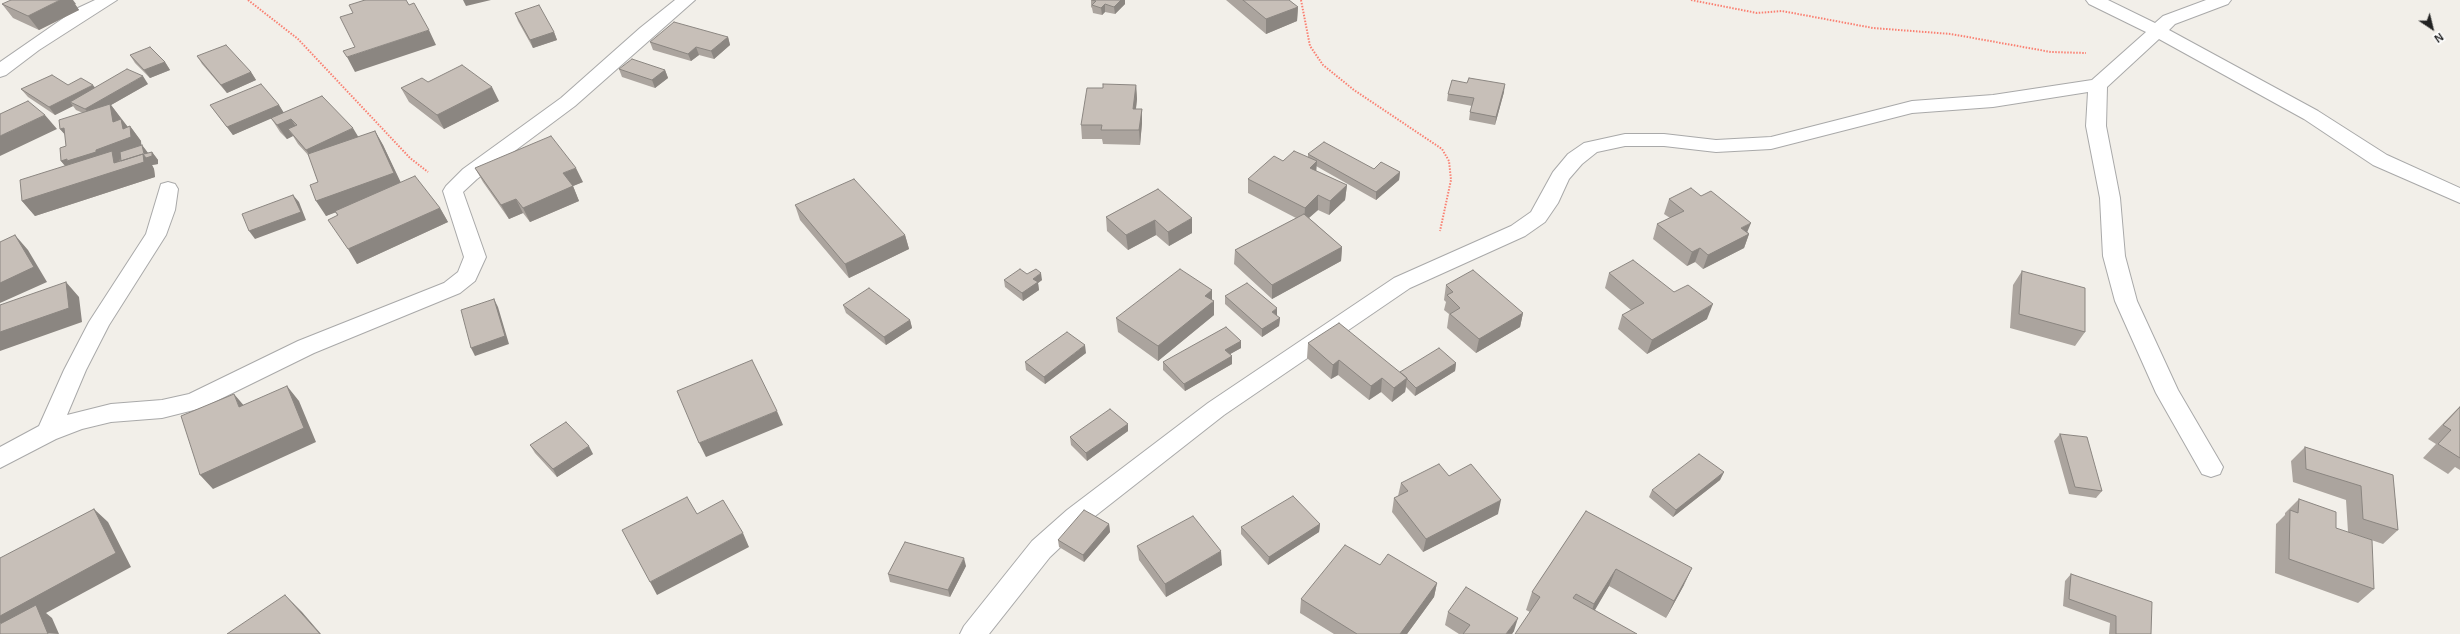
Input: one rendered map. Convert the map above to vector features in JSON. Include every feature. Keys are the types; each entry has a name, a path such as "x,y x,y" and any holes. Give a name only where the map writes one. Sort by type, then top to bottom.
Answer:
{"street":[{"path":"0,71 33,46 84,12 108,0"},
{"path":"0,458 48,432 78,420 111,413 162,409 194,402 306,346 452,288 467,276 475,257 453,191 470,174 568,102 646,32 686,0"},
{"path":"2095,0 2157,31 2311,115 2380,160 2460,196"},
{"path":"973,634 1041,549 1076,517 1121,484 1216,409 1402,283 1518,231 1538,217 1548,203 1560,177 1575,159 1592,147 1625,140 1664,140 1716,146 1771,143 1912,107 1993,101 2098,85 2134,54 2169,20 2222,0"},
{"path":"2098,85 2096,126 2110,198 2114,256 2126,301 2168,394 2210,467"},
{"path":"48,432 75,370 100,322 156,236 165,210 168,189"}],"path":[{"path":"248,0 298,39 410,158 453,191"},
{"path":"1301,0 1310,46 1323,65 1354,90 1442,149 1449,161 1452,180 1441,220 1436,267"},
{"path":"1691,0 1735,10 1757,13 1782,11 1846,24 1951,34 2051,52 2134,54"}],"building":[{"path":"11,0 60,0 28,16 2,4"},
{"path":"365,0 406,0 409,5 414,3 429,30 347,57 343,51 355,47 340,17 353,13 349,5"},
{"path":"1092,0 1121,0 1114,7 1105,4 1101,8 1092,5 1096,1"},
{"path":"1243,0 1289,0 1298,7 1266,19"},
{"path":"539,5 554,32 530,40 515,13"},
{"path":"674,22 728,37 711,51 696,47 688,54 650,42"},
{"path":"226,45 251,72 221,85 197,56"},
{"path":"150,47 165,62 144,70 130,55"},
{"path":"632,59 665,70 652,80 619,69"},
{"path":"462,65 492,87 437,115 401,88 422,78 428,82"},
{"path":"127,69 143,76 85,109 70,102"},
{"path":"52,75 68,85 81,78 93,85 49,107 21,89"},
{"path":"1469,78 1505,84 1496,117 1470,112 1474,98 1448,94 1452,80 1467,83"},
{"path":"261,84 279,105 227,127 210,105"},
{"path":"1103,84 1136,85 1133,109 1142,109 1139,130 1101,130 1102,125 1081,125 1087,88 1103,88"},
{"path":"322,96 353,128 306,150 288,129 297,125 291,119 277,125 271,118"},
{"path":"28,101 45,115 0,136 0,114"},
{"path":"110,104 113,122 121,119 123,129 130,126 131,137 96,150 96,152 67,161 67,159 61,161 60,148 66,146 64,128 60,129 59,120"},
{"path":"375,131 394,173 316,201 310,185 318,182 308,154"},
{"path":"551,136 576,168 563,173 573,186 523,208 516,199 501,205 475,168"},
{"path":"1324,142 1374,169 1381,162 1400,172 1376,192 1308,154"},
{"path":"142,145 144,154 152,152 152,156 146,158 143,154 121,161 120,152"},
{"path":"112,151 114,163 143,154 144,162 22,201 20,180"},
{"path":"1294,151 1317,161 1310,168 1347,185 1330,201 1318,195 1305,208 1248,179 1274,156 1283,161"},
{"path":"415,176 440,208 348,249 328,220 338,215 335,211"},
{"path":"854,179 905,235 845,264 795,205"},
{"path":"1691,188 1701,196 1711,191 1751,223 1741,228 1749,234 1708,255 1700,248 1692,252 1657,224 1684,211 1669,199"},
{"path":"1158,189 1192,218 1168,232 1155,220 1126,235 1106,217"},
{"path":"293,195 301,212 249,231 242,214"},
{"path":"1304,214 1342,247 1272,285 1235,250"},
{"path":"15,235 34,267 0,283 0,242"},
{"path":"1633,260 1674,292 1688,285 1713,304 1652,340 1622,315 1644,303 1609,273"},
{"path":"1020,269 1027,274 1036,269 1041,273 1033,279 1038,282 1022,293 1004,280"},
{"path":"1180,269 1212,290 1205,296 1214,301 1158,346 1116,318"},
{"path":"1473,270 1523,313 1479,339 1450,314 1460,308 1447,295 1453,292 1446,285"},
{"path":"2022,271 2085,288 2085,332 2019,314"},
{"path":"66,282 69,308 0,332 0,305"},
{"path":"1247,283 1277,308 1272,312 1280,318 1262,329 1225,296"},
{"path":"869,288 910,320 884,337 843,305"},
{"path":"494,299 505,336 471,348 461,310"},
{"path":"1339,323 1407,378 1394,388 1382,378 1371,386 1339,360 1333,365 1308,343"},
{"path":"1226,327 1241,341 1225,350 1232,356 1184,384 1163,362"},
{"path":"1067,332 1085,345 1044,377 1025,362"},
{"path":"1439,348 1456,363 1416,388 1400,372"},
{"path":"752,360 777,411 699,443 677,391"},
{"path":"287,386 304,428 200,475 181,416 234,394 239,407"},
{"path":"2460,407 2460,458 2438,444 2451,430 2443,425"},
{"path":"1110,409 1128,424 1086,453 1070,437"},
{"path":"566,422 589,446 553,469 530,445"},
{"path":"2060,434 2087,437 2102,491 2075,487"},
{"path":"2305,447 2393,475 2398,530 2363,519 2361,486 2306,469"},
{"path":"1699,454 1724,472 1676,510 1652,490"},
{"path":"1439,464 1449,476 1471,464 1501,500 1426,539 1394,498 1408,491 1401,483"},
{"path":"1293,496 1320,524 1269,557 1241,527"},
{"path":"687,497 697,514 723,500 743,533 650,582 622,530"},
{"path":"2299,499 2336,512 2336,528 2372,540 2374,589 2289,559 2290,510 2298,513"},
{"path":"94,509 116,553 0,616 0,558"},
{"path":"1084,510 1109,524 1083,555 1058,540"},
{"path":"1586,511 1692,568 1674,601 1616,569 1594,604 1576,594 1573,598 1637,634 1515,634 1540,597 1532,592"},
{"path":"1193,516 1221,551 1165,584 1137,546"},
{"path":"905,542 964,558 948,590 888,574"},
{"path":"1345,545 1380,565 1388,554 1437,583 1400,634 1357,634 1301,599"},
{"path":"2071,574 2152,602 2151,634 2116,634 2116,616 2069,599"},
{"path":"1466,587 1518,618 1506,634 1463,634 1470,625 1448,612"},
{"path":"285,595 320,634 227,634"},
{"path":"36,605 48,634 0,634 0,624"}]}
